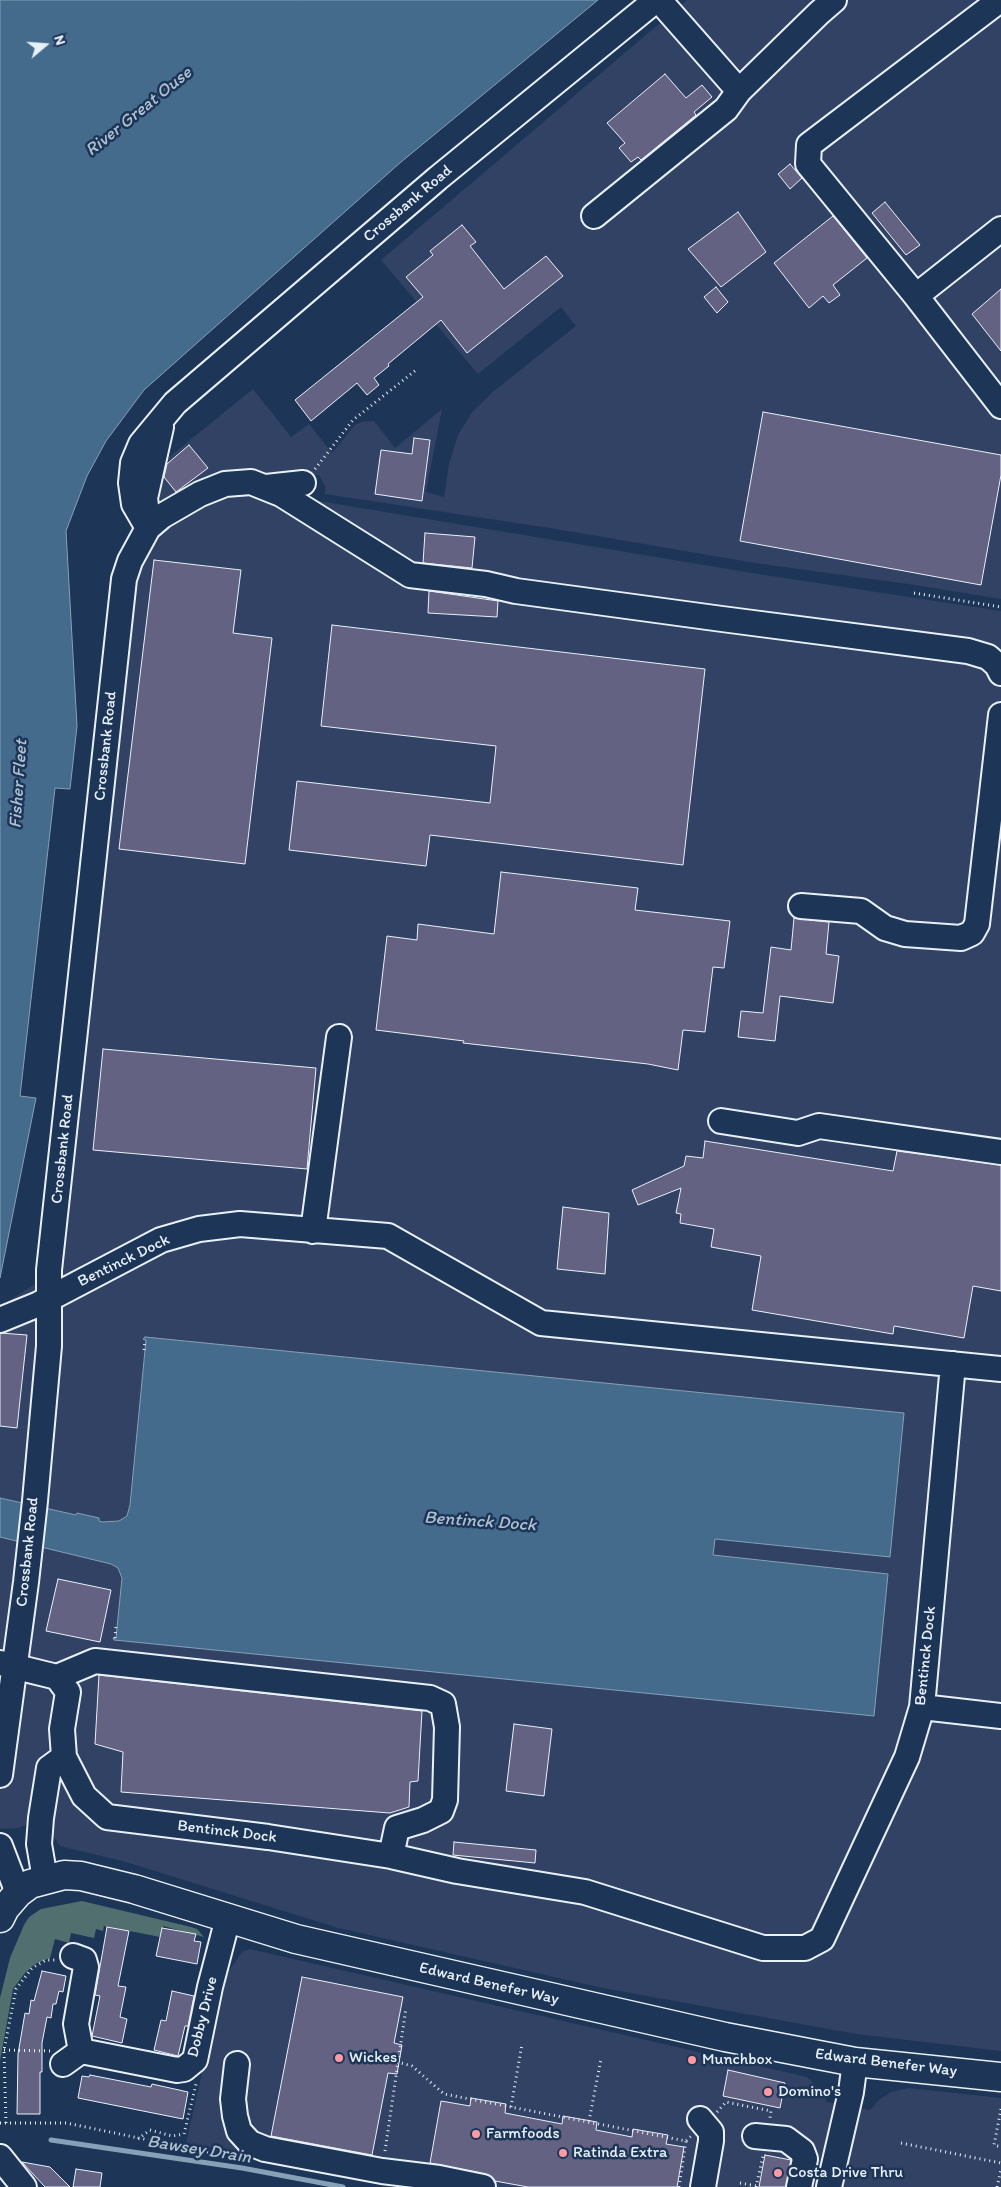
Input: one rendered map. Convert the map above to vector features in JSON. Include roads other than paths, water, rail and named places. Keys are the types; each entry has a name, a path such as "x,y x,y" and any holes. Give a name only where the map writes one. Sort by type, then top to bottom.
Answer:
{"main road":[{"name":"Edward Benefer Way","path":"0,1918 5,1908 18,1893 30,1884 64,1874 81,1876 134,1889 296,1939 725,2037 855,2062 1001,2076"}],"street":[{"path":"658,0 739,91"},
{"name":"Crossbank Road","path":"148,528 134,504 131,483 133,463 141,444 164,414 182,396 438,178 658,0"},
{"path":"594,216 726,109 739,91 818,13 834,0"},
{"path":"1000,0 809,145 808,164 916,296 1001,406"},
{"path":"916,296 1001,229"},
{"name":"Crossbank Road","path":"0,1775 7,1664 26,1582 49,1346 50,1260 124,580 130,561 148,528 180,504 225,484 251,482 266,487"},
{"path":"266,487 303,483"},
{"path":"266,487 410,575 486,584 516,591 968,651 988,657 997,665 1001,674"},
{"path":"801,906 861,911 885,928 905,934 961,938 972,933 977,924 1001,715"},
{"path":"313,1231 339,1037"},
{"path":"721,1121 798,1133 819,1126 1001,1152"},
{"name":"Bentinck Dock","path":"0,1320 49,1299 161,1240 199,1229 240,1224 388,1236 541,1323 953,1364 922,1707 907,1757 822,1939 806,1948 764,1948 585,1892 457,1872 391,1856 268,1837 107,1817 84,1796 64,1757 62,1729 68,1692 57,1677"},
{"path":"953,1364 1001,1370"},
{"path":"7,1664 57,1677 95,1661 430,1698 443,1704 447,1727 445,1800 441,1811 423,1820 397,1828 391,1856"},
{"path":"922,1707 1001,1716"},
{"path":"45,1879 39,1844 41,1818 49,1768 64,1757"},
{"path":"2,1855 18,1893"},
{"name":"Dobby Drive","path":"73,1956 84,1960 86,1967 72,2057 177,2070 189,2066 195,2060 210,1987 228,1918"},
{"path":"829,2187 851,2092 855,2062"},
{"path":"238,2064 233,2099 235,2116 239,2131 250,2143 265,2149 284,2153 483,2187"},
{"path":"702,2121 711,2132 703,2187"},
{"path":"761,2136 786,2138 802,2151 805,2159 799,2187"},
{"path":"0,2157 22,2187"},
{"path":"0,2170 22,2187"}],"water":[{"path":"0,0 598,0 401,162 144,390 106,441 87,476 66,531 77,726 70,789 55,788 20,1096 36,1098 0,1278"},
{"path":"145,1337 904,1413 890,1557 715,1539 713,1555 888,1574 874,1716 114,1640 113,1638 116,1638 122,1578 118,1568 111,1564 0,1537 0,1498 76,1515 77,1513 99,1518 99,1521 102,1522 119,1521 127,1516 130,1505 146,1340 143,1339"}],"waterway":[{"name":"Bawsey Drain","path":"51,2140 242,2168 343,2187"}],"place":[{"name":"Wickes","path":"339,2058"},
{"name":"Munchbox","path":"692,2060"},
{"name":"Domino's","path":"768,2092"},
{"name":"Farmfoods","path":"476,2134"},
{"name":"Ratinda Extra","path":"563,2153"},
{"name":"Costa Drive Thru","path":"778,2173"}],"water label":[{"name":"River Great Ouse","path":"139,112"},
{"name":"Fisher Fleet","path":"19,784"}]}
